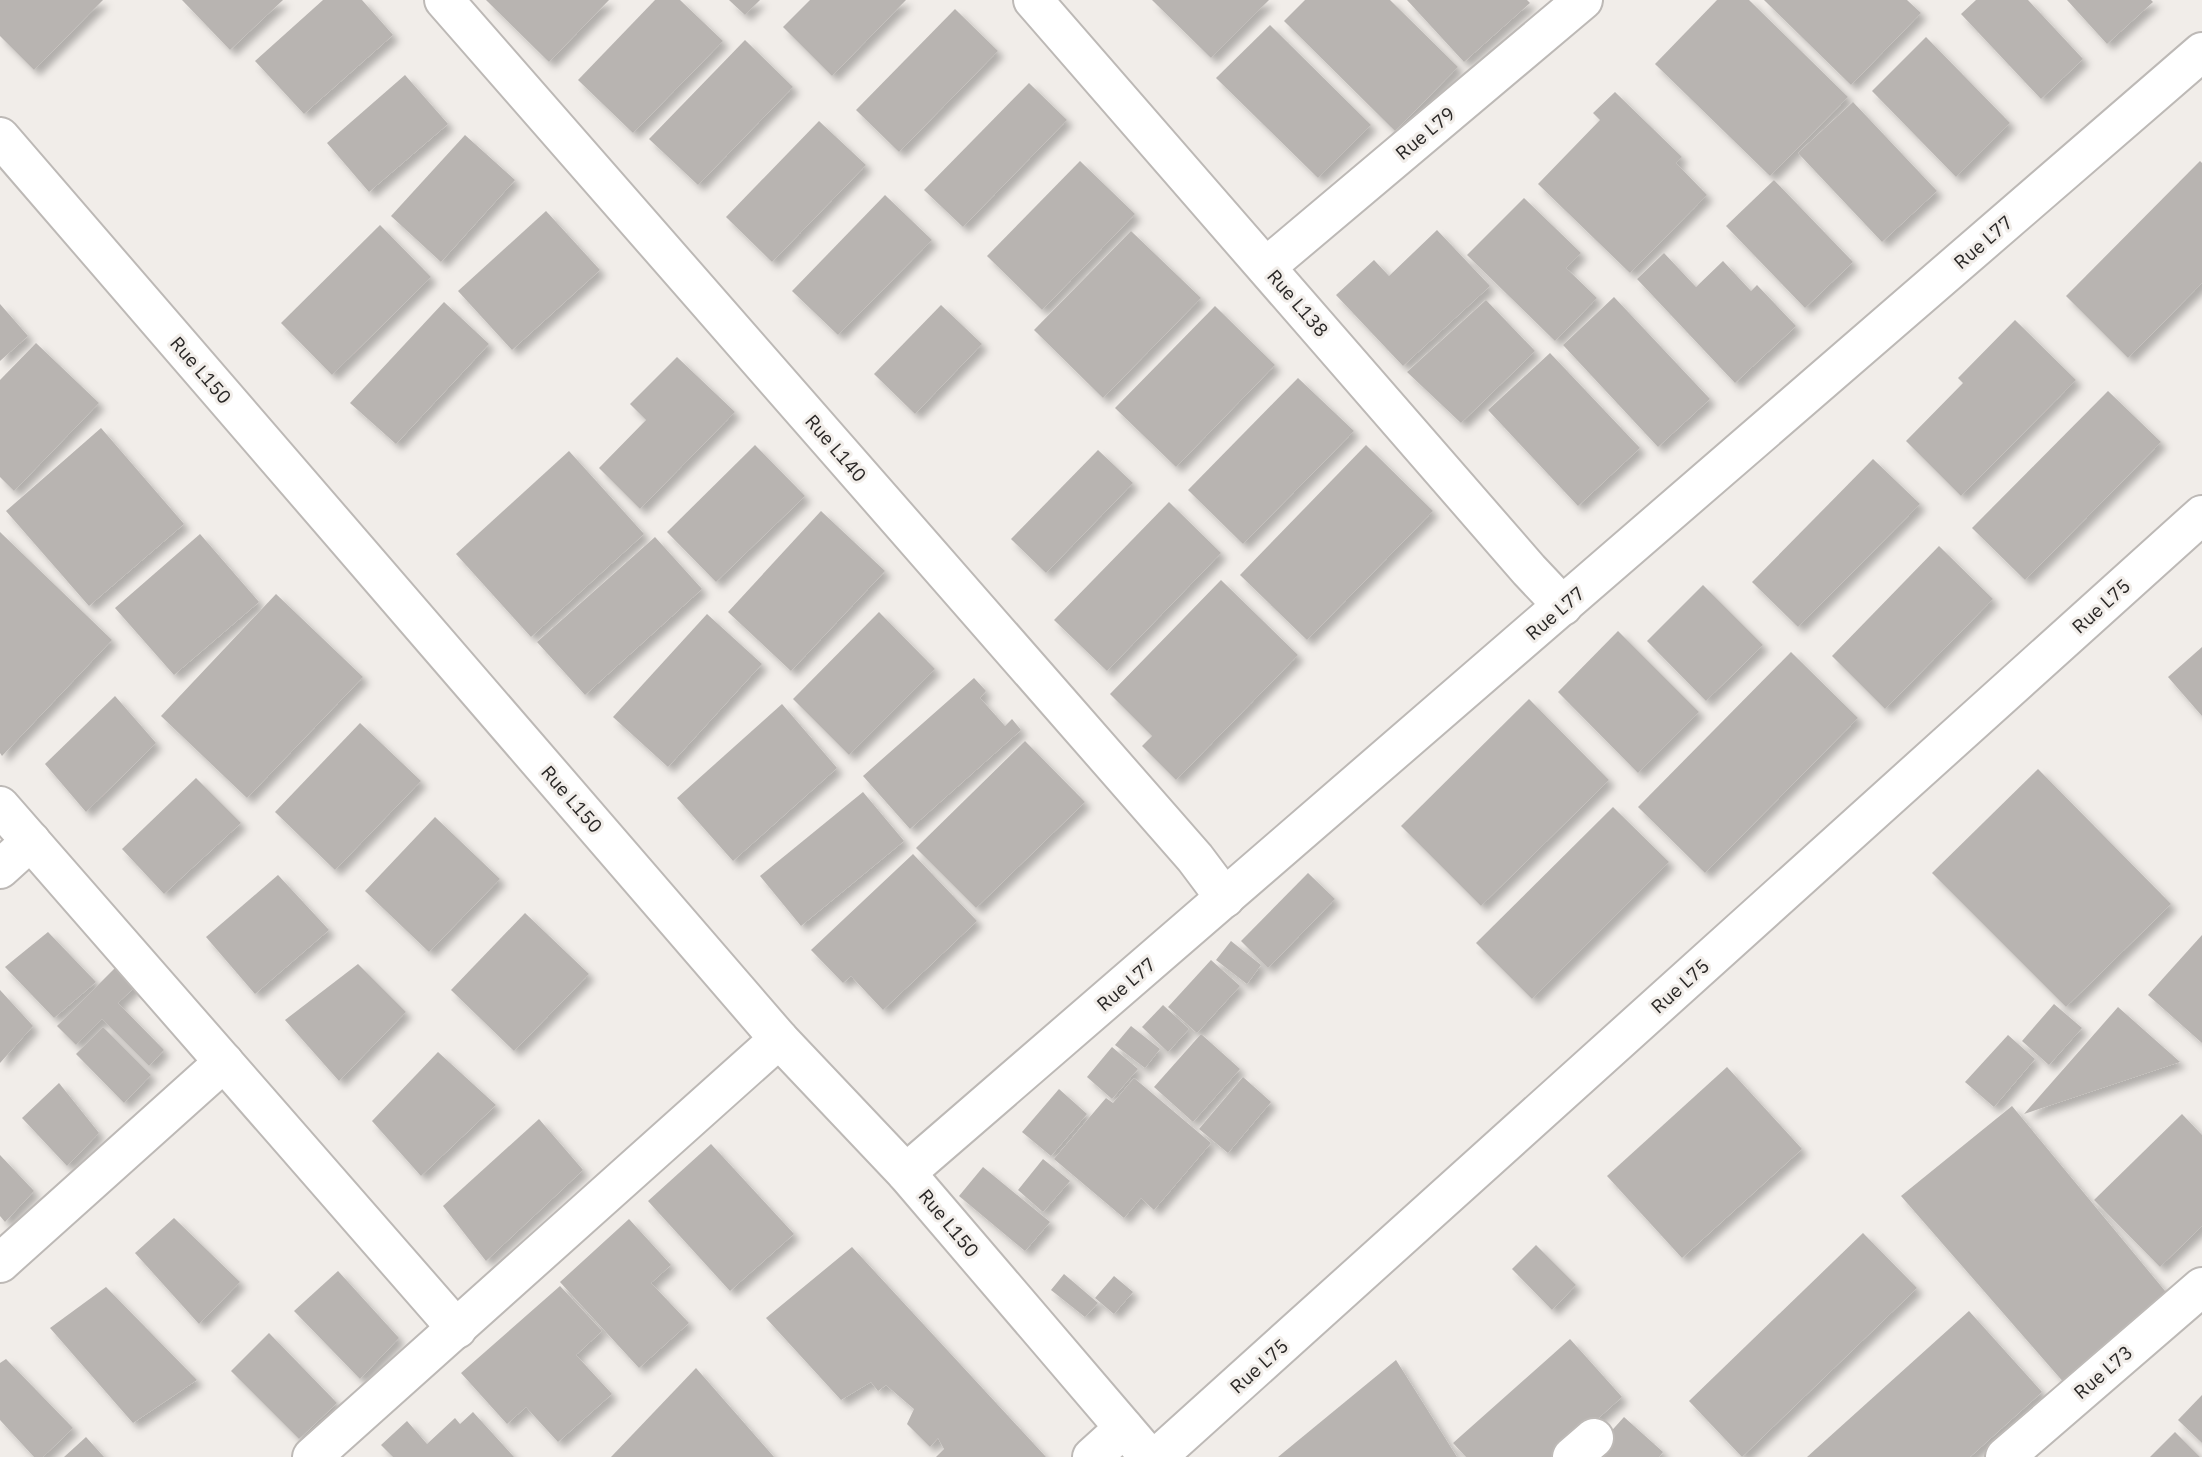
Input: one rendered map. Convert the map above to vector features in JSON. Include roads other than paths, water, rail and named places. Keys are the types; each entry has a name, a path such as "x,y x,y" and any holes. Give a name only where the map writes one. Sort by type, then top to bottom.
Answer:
{"street":[{"name":"Rue L140","path":"444,0 1177,837 1225,898"},
{"name":"Rue L138","path":"1033,0 1563,606"},
{"name":"Rue L79","path":"1266,267 1583,0"},
{"name":"Rue L77","path":"906,1173 2202,52"},
{"name":"Rue L150","path":"0,137 779,1039 906,1173 1149,1457"},
{"name":"Rue L75","path":"1157,1457 2202,515"},
{"path":"0,806 457,1329"},
{"path":"0,869 31,841"},
{"path":"312,1457 779,1039"},
{"path":"0,1263 224,1062"},
{"name":"Rue L73","path":"2005,1457 2202,1287"},
{"path":"1092,1457 1124,1428"}]}
